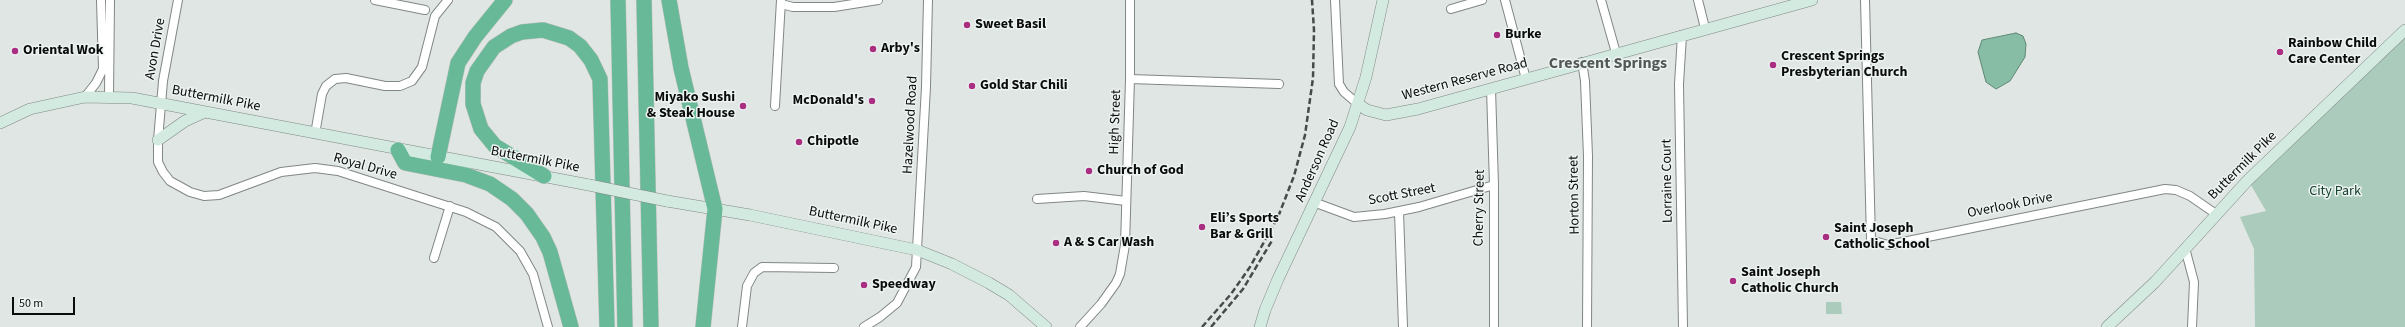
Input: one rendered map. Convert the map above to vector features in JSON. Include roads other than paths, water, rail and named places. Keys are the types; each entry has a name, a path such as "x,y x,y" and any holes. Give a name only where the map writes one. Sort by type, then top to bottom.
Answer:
{"highway":[{"path":"438,157 458,63 475,37 505,0"},
{"path":"618,0 625,327"},
{"path":"644,0 651,327"},
{"path":"669,0 681,68 715,209 703,327"},
{"path":"544,176 495,146 481,129 472,104 473,83 477,71 494,47 511,36 522,32 543,30 569,38 580,46 591,60 600,79 607,327"},
{"path":"398,150 405,163 466,175 490,184 512,199 527,214 543,237 550,252 571,327"}],"main road":[{"name":"Anderson Road","path":"1260,327 1265,310 1340,152 1358,104 1378,28 1383,0"},
{"name":"Western Reserve Road","path":"1358,104 1367,110 1392,115 1491,89 1705,28 1812,0"},
{"name":"Buttermilk Pike","path":"2107,327 2185,248 2248,180 2405,30"},
{"name":"Buttermilk Pike","path":"0,123 30,109 85,97 109,96 161,103 398,150 544,176 667,201 820,229 917,250 952,264 1009,295 1046,327"},
{"path":"158,140 185,121 205,112"}],"street":[{"path":"85,97 96,83 103,69 101,0"},
{"path":"109,96 110,0"},
{"name":"Avon Drive","path":"161,103 178,0"},
{"path":"375,0 403,3 425,10"},
{"path":"315,134 322,94 326,86 335,79 346,78 385,86 400,86 412,80 422,67 435,16 448,0"},
{"path":"775,106 781,2 793,7 834,7 878,0"},
{"name":"Hazelwood Road","path":"864,327 880,317 896,303 913,276 917,250 926,87 928,0"},
{"name":"High Street","path":"1080,327 1109,294 1120,274 1125,245 1130,79 1130,0"},
{"path":"1335,0 1338,80 1344,92 1358,104"},
{"path":"1450,9 1482,0"},
{"path":"1505,0 1526,78"},
{"path":"1601,0 1616,53"},
{"path":"1698,0 1705,28"},
{"name":"Overlook Drive","path":"1865,0 1868,171 1871,240 1884,245 2165,189 2176,190 2190,196 2216,214"},
{"name":"Lorraine Court","path":"1682,35 1679,84 1683,327"},
{"name":"Horton Street","path":"1582,62 1588,156 1587,327"},
{"path":"1130,79 1278,84"},
{"name":"Cherry Street","path":"1491,89 1494,184 1494,327"},
{"name":"Royal Drive","path":"161,103 158,162 163,172 179,187 197,194 219,195 281,172 315,168 338,171 450,206 481,218 496,227 520,251 533,274 548,327"},
{"name":"Scott Street","path":"1316,202 1354,217 1399,212 1494,184"},
{"path":"1037,199 1084,196 1126,201"},
{"path":"434,258 450,206"},
{"path":"1399,212 1403,327"},
{"path":"2185,248 2194,282 2192,327"},
{"path":"742,327 746,292 754,273 762,268 834,268"}],"railway":[{"path":"1202,327 1231,294 1250,267 1278,217 1294,176 1305,135 1313,78 1314,30 1312,0"},
{"path":"1211,327 1243,289 1273,239"}],"place":[{"name":"Sweet Basil","path":"967,25"},
{"name":"Burke","path":"1497,35"},
{"name":"Arby's","path":"873,49"},
{"name":"Oriental Wok","path":"15,51"},
{"name":"Rainbow Child Care Center","path":"2280,52"},
{"name":"Crescent Springs Presbyterian Church","path":"1773,65"},
{"name":"Gold Star Chili","path":"972,86"},
{"name":"McDonald's","path":"872,101"},
{"name":"Miyako Sushi & Steak House","path":"743,106"},
{"name":"Chipotle","path":"799,142"},
{"name":"Church of God","path":"1089,171"},
{"name":"Eli’s Sports Bar & Grill","path":"1202,227"},
{"name":"Saint Joseph Catholic School","path":"1826,237"},
{"name":"A & S Car Wash","path":"1056,243"},
{"name":"Saint Joseph Catholic Church","path":"1733,281"},
{"name":"Speedway","path":"864,285"}],"district":[{"name":"Crescent Springs","path":"1608,64"}],"park label":[{"name":"City Park","path":"2335,192"}]}
